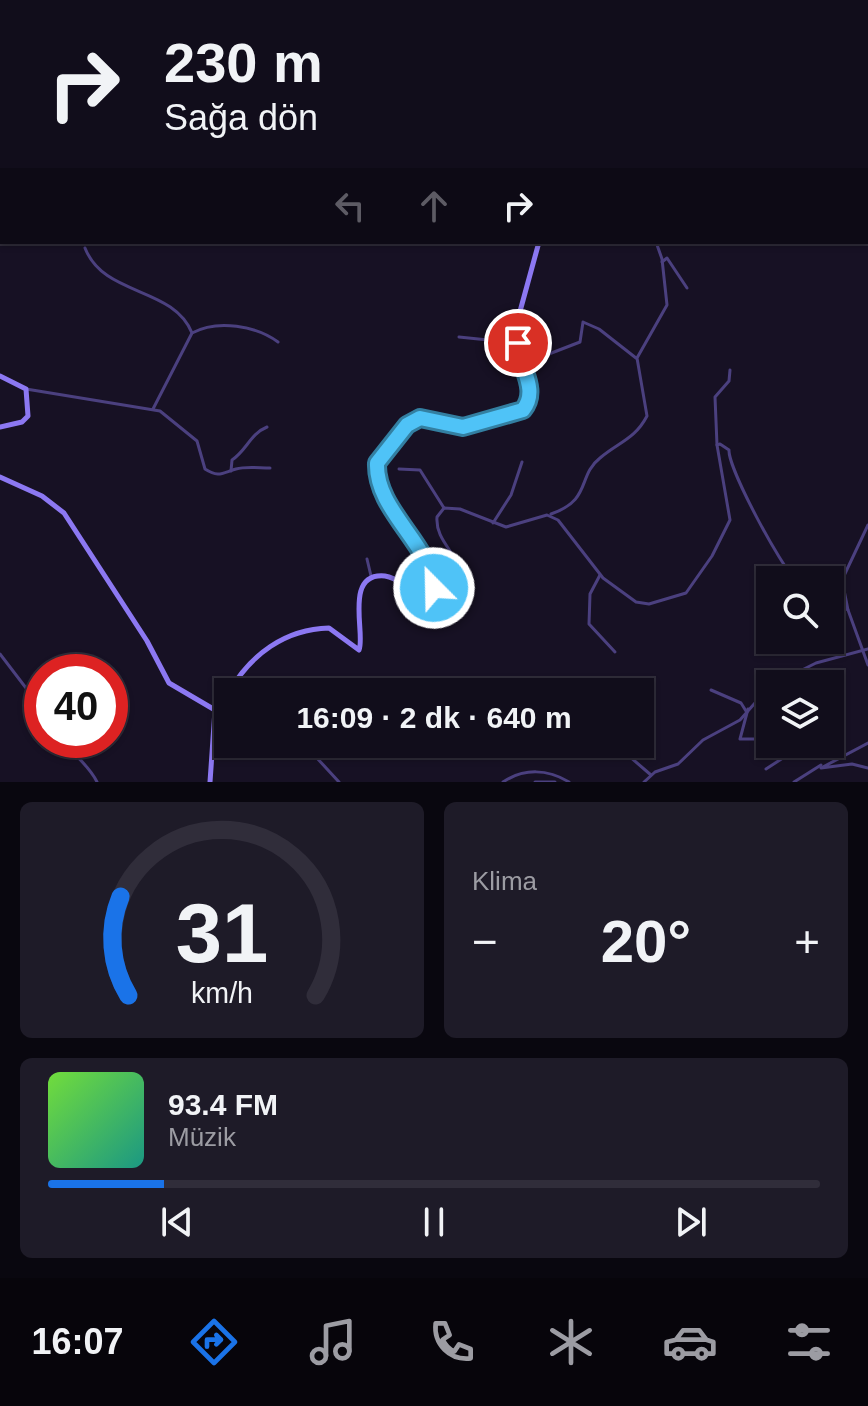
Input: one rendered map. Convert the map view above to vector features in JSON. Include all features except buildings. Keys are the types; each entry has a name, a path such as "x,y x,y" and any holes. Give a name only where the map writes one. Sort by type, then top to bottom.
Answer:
{"street":[{"path":"239,678 278,640 329,628 359,650 362,643 358,605 362,590 372,579 387,577 429,596 434,583 428,568 379,485 376,475 379,458 407,425 420,418 463,427 523,410 530,392 518,343 517,317 527,295 539,244"},
{"path":"637,358 667,305 657,244"},
{"path":"85,248 98,271 171,306 186,319 192,333"},
{"path":"662,262 667,258 673,262 687,288"},
{"path":"444,508 460,509 506,527 547,515 571,504 599,458 640,431 647,406 637,358 599,329 583,322 580,342 523,364"},
{"path":"153,409 192,333 200,329 240,326 278,342"},
{"path":"459,337 518,343"},
{"path":"547,515 558,520 600,575 641,604 686,593 712,556 730,520 717,445 715,397 729,381 730,370"},
{"path":"0,376 26,389 153,409 197,441 205,469 217,474 270,468"},
{"path":"0,427 26,419 26,389"},
{"path":"231,471 232,460 243,453 254,433 267,427"},
{"path":"717,445 724,445 729,450 728,459 741,481 744,497 787,566"},
{"path":"493,523 511,495 522,462"},
{"path":"399,469 420,470 444,508"},
{"path":"0,477 42,496 64,513 147,641 171,684 207,703 214,711"},
{"path":"428,568 461,577 459,562 438,530 437,517 444,508"},
{"path":"868,525 842,580 848,610 868,665"},
{"path":"367,559 372,579"},
{"path":"600,575 590,594 589,624 615,652"},
{"path":"844,607 848,610"},
{"path":"802,670 816,663 868,649"},
{"path":"0,654 24,685"},
{"path":"711,690 741,703 747,710"},
{"path":"644,782 651,775 678,764 703,740 740,720 756,701"},
{"path":"747,710 740,739 756,739"},
{"path":"210,782 214,730"},
{"path":"794,782 821,765 868,743"},
{"path":"75,758 91,769 97,782"},
{"path":"317,758 339,782"},
{"path":"631,758 651,775"},
{"path":"766,769 783,758"},
{"path":"821,765 822,769 852,764 868,768"},
{"path":"503,782 540,771 554,773 569,782"},
{"path":"535,782 555,782"}],"route":[{"path":"434,588 428,568 379,485 377,463 407,425 420,418 463,427 523,410 530,398 530,386 520,360 518,343"}]}
